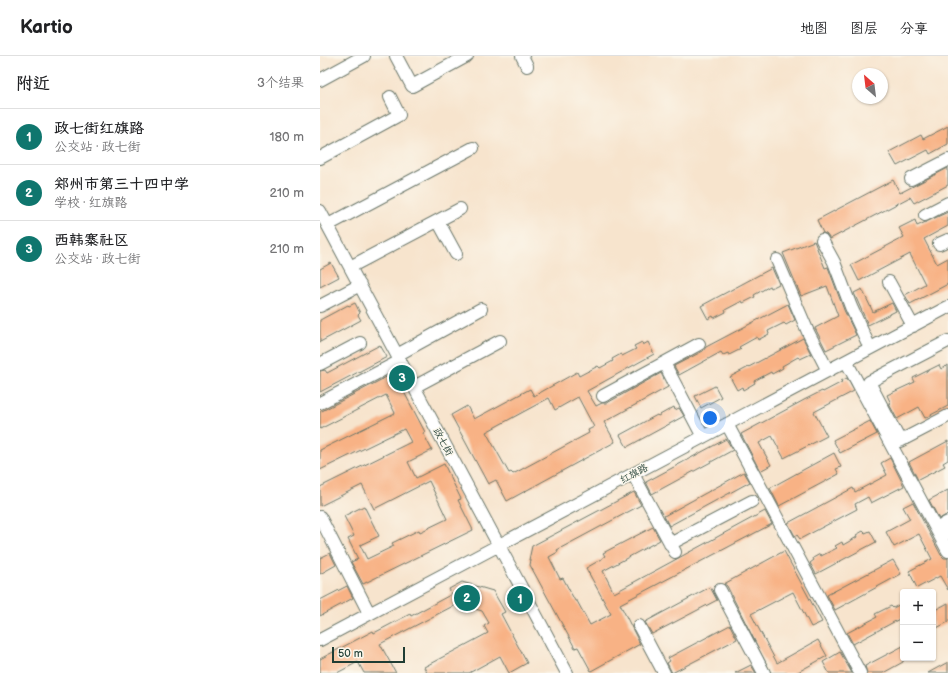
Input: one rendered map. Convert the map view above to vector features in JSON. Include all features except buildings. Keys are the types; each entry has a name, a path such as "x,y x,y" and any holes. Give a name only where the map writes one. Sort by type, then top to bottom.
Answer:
{"street":[{"path":"320,80 364,56"},
{"path":"396,56 412,86 467,56"},
{"path":"320,158 400,115 390,97"},
{"path":"328,225 474,148"},
{"path":"911,179 948,160"},
{"path":"925,215 948,203"},
{"path":"350,267 460,209"},
{"name":"政七街","path":"320,211 567,673"},
{"path":"438,221 456,254"},
{"path":"822,240 834,262 851,307 870,348"},
{"path":"777,260 808,332 828,371"},
{"path":"889,282 912,326"},
{"path":"320,306 360,285"},
{"path":"320,403 481,309"},
{"name":"红旗路","path":"320,640 870,348 912,326 946,312"},
{"path":"414,387 500,341"},
{"path":"948,341 869,382 900,441 948,416"},
{"path":"321,362 360,343"},
{"path":"603,396 699,344"},
{"path":"846,361 948,551"},
{"path":"664,363 703,437"},
{"path":"727,424 860,673"},
{"path":"633,474 672,548 752,501"},
{"path":"320,517 369,614"},
{"path":"948,522 944,524 948,533"},
{"path":"720,590 764,673"},
{"path":"639,626 664,673"}],"place":[{"name":"西韩寨社区","path":"402,378"},
{"name":"郑州市第三十四中学","path":"467,598"},
{"name":"政七街红旗路","path":"520,599"}]}
